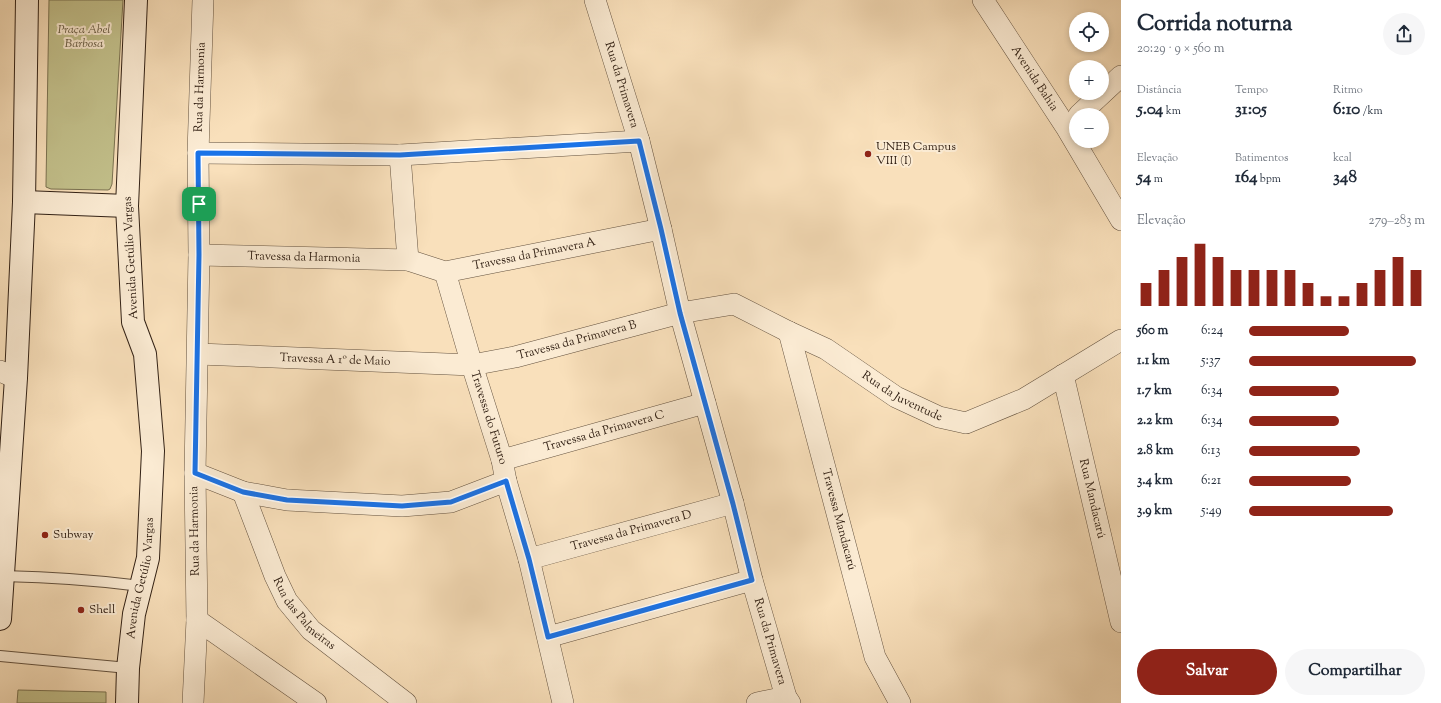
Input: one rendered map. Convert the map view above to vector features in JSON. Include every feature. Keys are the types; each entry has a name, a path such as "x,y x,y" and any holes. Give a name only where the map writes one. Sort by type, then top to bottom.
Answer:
{"street":[{"path":"0,620 3,576 8,375 24,202 27,0"},
{"name":"Avenida Getúlio Vargas","path":"127,703 128,668 134,614 148,558 153,451 145,354 133,322 127,206 136,0"},
{"name":"Rua da Harmonia","path":"193,703 196,620 195,473 199,255 198,153 203,0"},
{"name":"Rua da Primavera","path":"595,0 639,141 680,313 733,504 752,580 788,700"},
{"name":"Avenida Bahia","path":"983,0 1069,113"},
{"path":"1087,108 1121,76"},
{"path":"198,153 400,155 639,141"},
{"name":"Avenida Bahia","path":"1087,148 1121,220"},
{"path":"400,155 408,260"},
{"path":"24,202 127,206"},
{"name":"Travessa da Primavera A","path":"408,260 446,272 661,229"},
{"name":"Travessa da Harmonia","path":"199,255 408,260"},
{"name":"Travessa do Futuro","path":"446,272 472,365 502,460 506,481 529,559 563,703"},
{"name":"Rua da Juventude","path":"680,313 734,304 826,349 896,397 939,417 966,423 1024,399 1121,340"},
{"name":"Travessa da Primavera B","path":"472,365 515,357 680,313"},
{"name":"Travessa Mandacarú","path":"789,332 875,657 900,703"},
{"name":"Travessa A 1º de Maio","path":"198,354 472,365"},
{"name":"Rua Mandacarú","path":"1063,375 1121,622"},
{"name":"Travessa da Primavera C","path":"502,460 705,403"},
{"path":"195,473 243,492 287,500 402,506 451,502 506,481"},
{"name":"Rua das Palmeiras","path":"243,492 275,576 287,601 311,630 406,703"},
{"name":"Travessa da Primavera D","path":"529,559 733,504"},
{"path":"548,637 752,580"},
{"path":"196,620 316,703"},
{"path":"757,703 788,700"}],"lane":[{"path":"3,576 58,577 107,581 141,586"},
{"path":"0,656 128,668"}],"green space":[{"name":"Praça Abel Barbosa","path":"49,0 123,0 112,184 108,190 51,189 46,187"},
{"path":"18,690 106,692 106,703 17,703"}],"place":[{"name":"UNEB Campus VIII (I)","path":"868,154"},
{"name":"Subway","path":"45,535"},
{"name":"Shell","path":"81,610"}],"route":[{"path":"639,141 680,313 733,504 752,580 548,637 529,559 506,481 451,502 402,506 287,500 243,492 195,473 198,354 199,204 198,153 400,155 639,141"}]}
